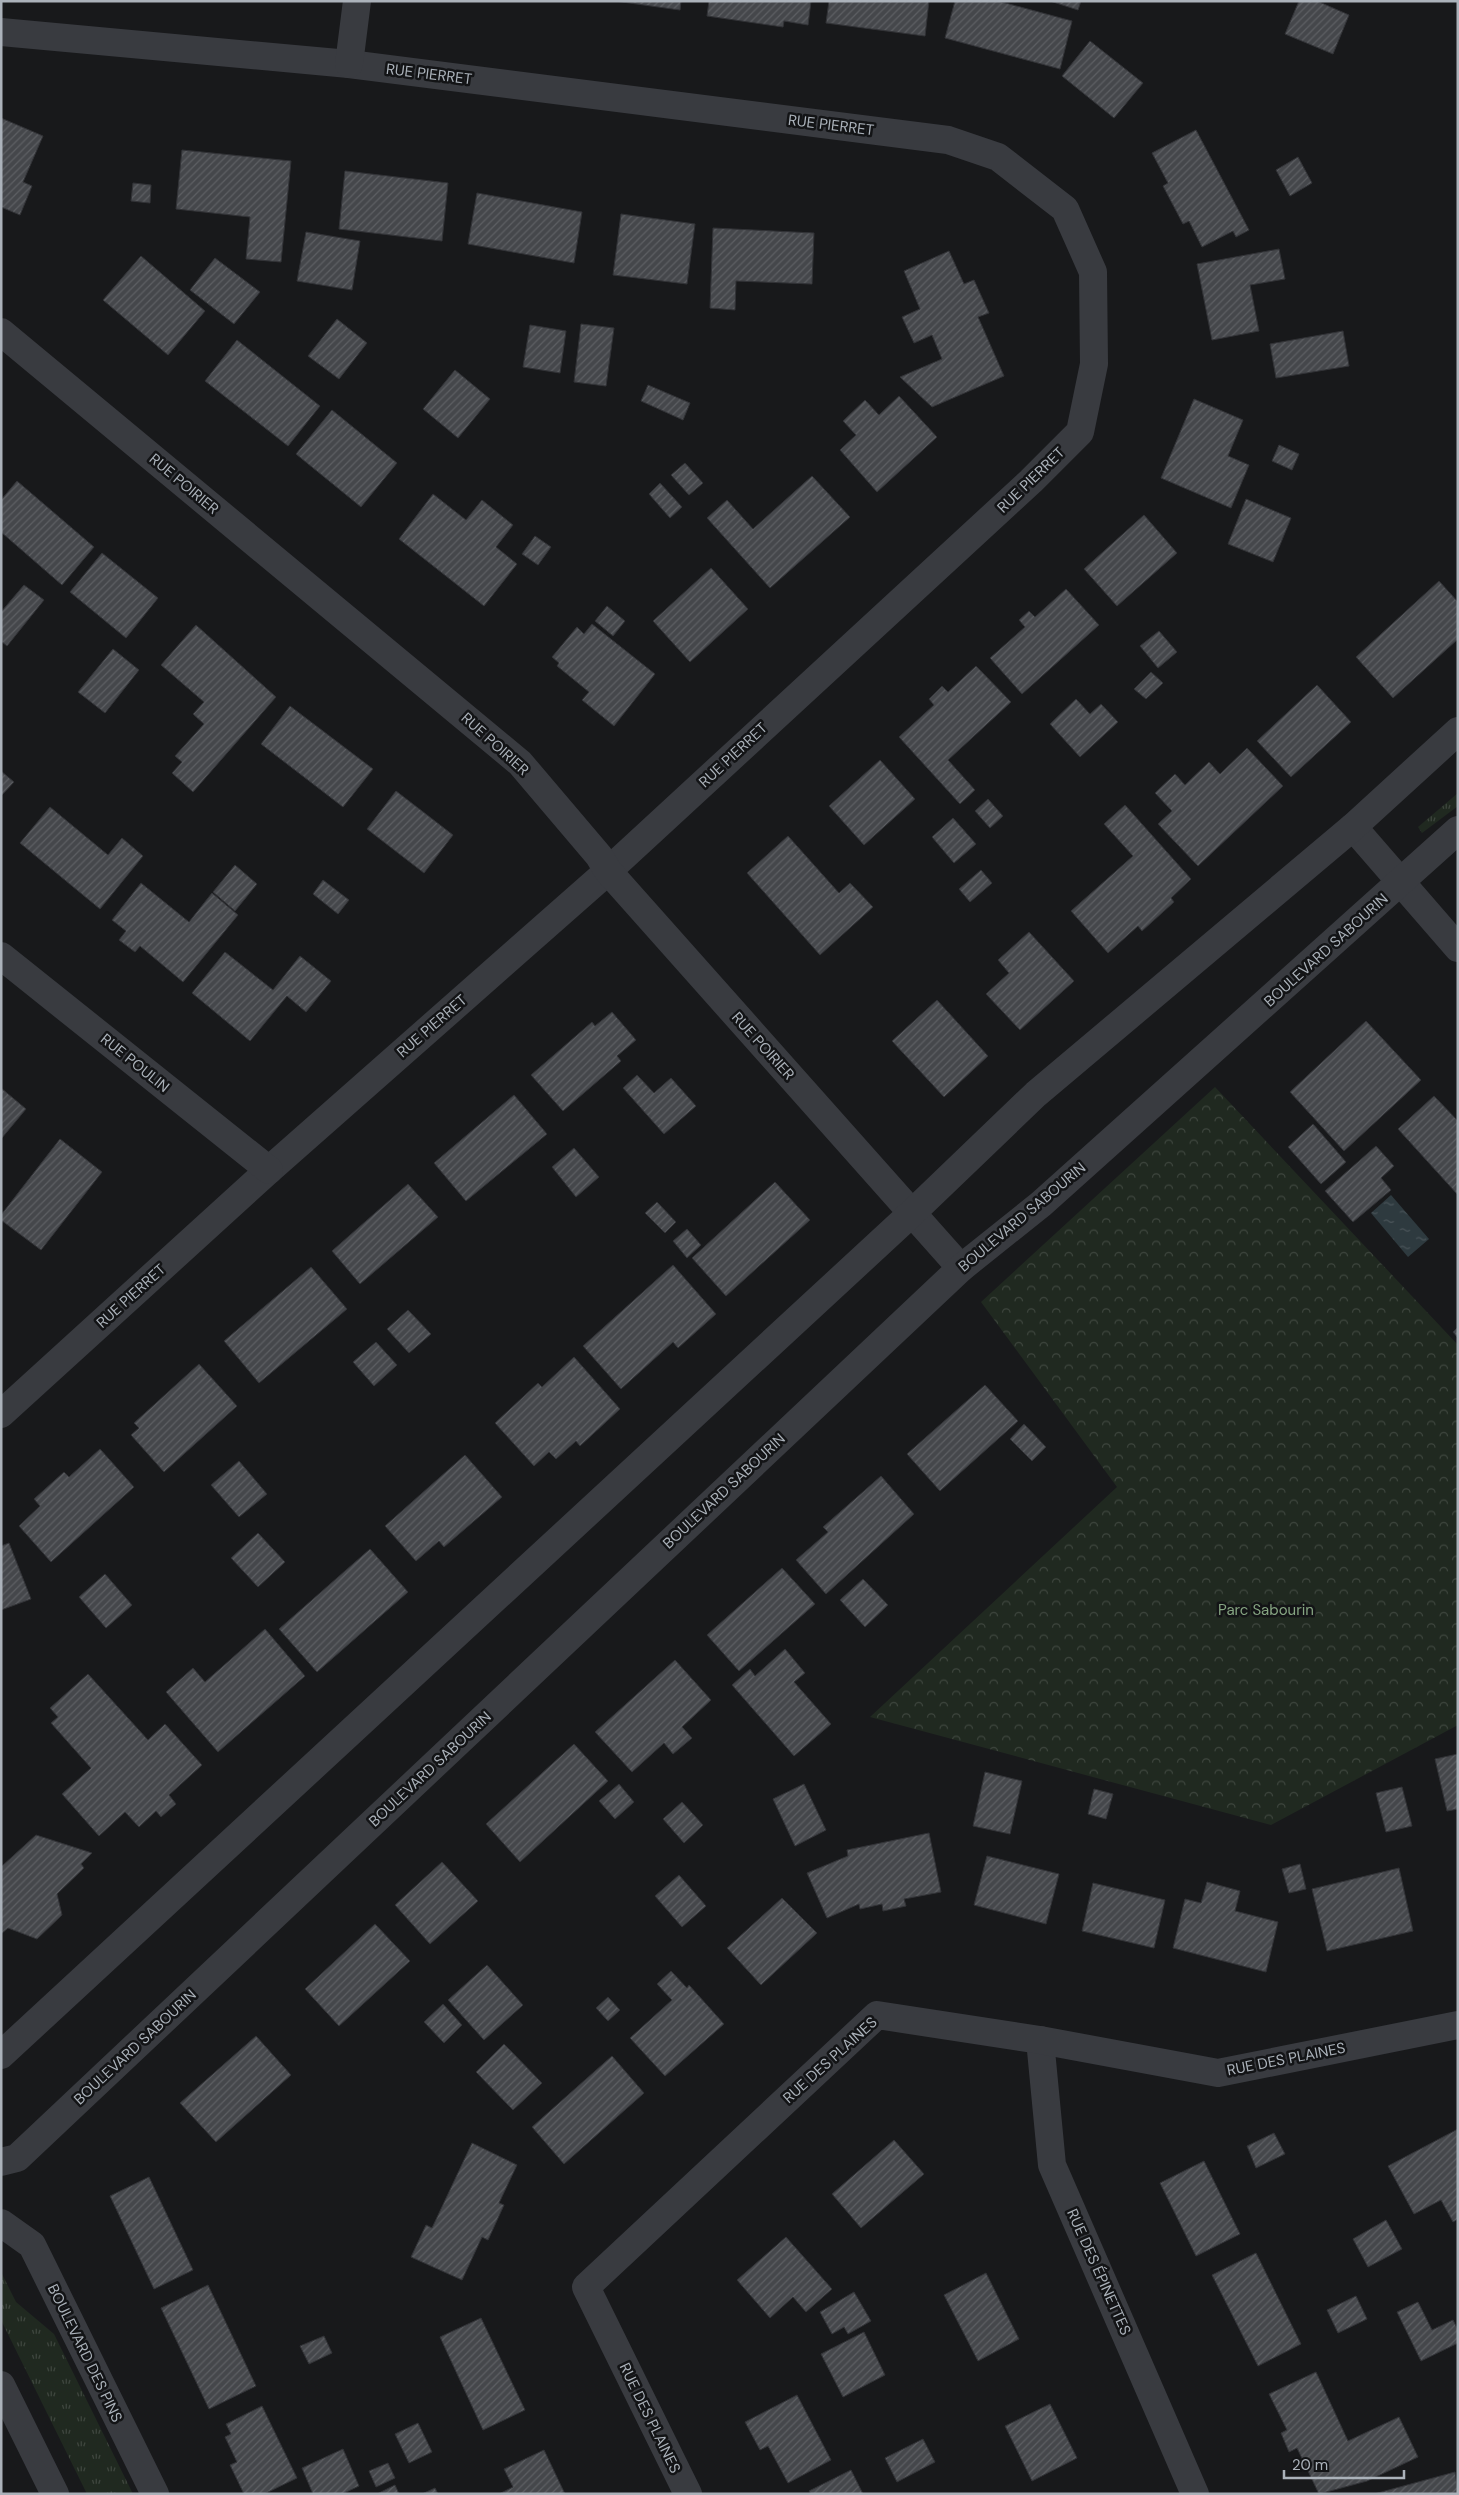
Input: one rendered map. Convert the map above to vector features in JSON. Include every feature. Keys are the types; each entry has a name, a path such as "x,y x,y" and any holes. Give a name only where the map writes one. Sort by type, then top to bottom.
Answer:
{"street":[{"path":"349,64 358,1"},
{"name":"RUE PIERRET","path":"1,32 349,64 948,140 998,157 1065,210 1093,272 1094,364 1080,432 1032,481 608,871 269,1170 1,1414"},
{"name":"RUE POIRIER","path":"1,332 520,763 598,856 608,871 961,1268"},
{"path":"1,2055 912,1213 1036,1094 1353,827 1458,731"},
{"path":"1353,827 1458,948"},
{"name":"BOULEVARD SABOURIN","path":"1,2162 17,2158 961,1268 1041,1204 1458,830"},
{"name":"RUE POULIN","path":"1,956 269,1170"},
{"name":"RUE DES PLAINES","path":"688,2494 586,2287 877,2015 1040,2040 1218,2073 1458,2025"},
{"name":"RUE DES ÉPINETTES","path":"1040,2040 1052,2165 1195,2494"},
{"name":"BOULEVARD DES PINS","path":"1,2223 32,2245 155,2494"},
{"path":"1,2384 55,2494"}],"green space":[{"path":"1458,793 1458,806 1422,833 1418,827"},
{"name":"Parc Sabourin","path":"1215,1087 1458,1345 1458,1725 1271,1825 870,1717 1117,1487 981,1302"},
{"path":"1,2272 16,2302 54,2334 133,2494 87,2494 1,2320"}],"water":[{"path":"1391,1195 1429,1239 1408,1257 1371,1213"}],"building":[{"path":"615,1 681,1 680,10"},
{"path":"709,1 811,1 808,25 784,21 783,27 707,16"},
{"path":"829,1 929,1 925,36 826,23"},
{"path":"955,1 998,1 1072,21 1060,69 945,38"},
{"path":"1050,1 1081,1 1078,10"},
{"path":"1299,1 1317,1 1349,15 1333,54 1285,34"},
{"path":"1090,41 1143,83 1114,118 1062,76"},
{"path":"1,118 43,136 23,182 32,186 20,215 1,207"},
{"path":"1196,130 1249,230 1236,237 1233,231 1202,247 1189,221 1183,224 1163,186 1168,183 1152,153"},
{"path":"182,150 291,161 281,262 246,259 250,217 176,209"},
{"path":"1298,157 1312,183 1290,196 1276,170"},
{"path":"345,171 448,183 442,241 339,229"},
{"path":"133,183 151,185 150,203 131,201"},
{"path":"477,193 582,212 574,263 468,244"},
{"path":"621,214 695,224 687,284 613,275"},
{"path":"713,228 814,233 812,284 736,281 735,310 710,308"},
{"path":"306,232 360,241 352,290 297,281"},
{"path":"1279,249 1285,279 1250,285 1259,331 1212,340 1197,264"},
{"path":"949,251 964,284 974,280 989,313 978,317 1004,376 932,407 900,377 942,359 932,335 914,343 902,317 920,309 904,271"},
{"path":"141,256 205,311 168,355 103,300"},
{"path":"215,258 260,292 234,324 190,290"},
{"path":"337,319 367,343 339,379 308,356"},
{"path":"581,324 614,328 606,386 574,382"},
{"path":"530,325 566,331 560,373 523,367"},
{"path":"1343,331 1349,366 1276,378 1270,344"},
{"path":"237,340 320,406 288,446 205,381"},
{"path":"455,370 490,399 458,438 423,409"},
{"path":"648,385 690,403 683,420 641,401"},
{"path":"899,396 937,437 877,492 840,450 856,435 843,421 865,400 879,415"},
{"path":"1194,399 1243,420 1228,456 1249,465 1231,508 1161,478"},
{"path":"332,410 397,463 361,507 296,454"},
{"path":"1279,445 1299,454 1292,470 1272,461"},
{"path":"685,463 703,483 689,495 671,475"},
{"path":"812,476 850,517 770,588 707,518 727,500 753,529"},
{"path":"17,481 94,547 62,585 1,532 1,500"},
{"path":"660,483 682,507 670,518 649,494"},
{"path":"433,494 466,520 482,500 513,525 496,547 517,564 484,606 399,539"},
{"path":"1246,499 1291,518 1273,562 1228,544"},
{"path":"1144,515 1177,553 1117,606 1084,569"},
{"path":"535,536 551,547 538,565 522,554"},
{"path":"102,553 158,598 126,638 70,592"},
{"path":"711,568 748,609 690,662 653,621"},
{"path":"1439,581 1458,602 1458,639 1393,698 1356,657"},
{"path":"24,585 44,600 7,646 1,641 1,612"},
{"path":"1066,589 1099,625 1022,694 990,658 1025,627 1019,620 1029,611 1035,617"},
{"path":"607,606 625,621 613,636 595,621"},
{"path":"592,624 655,674 614,726 582,700 589,692 557,666 559,663 552,657 577,627 584,634"},
{"path":"196,625 276,697 193,792 172,773 182,762 175,756 204,724 193,714 204,702 161,665"},
{"path":"1159,631 1177,652 1158,668 1140,646"},
{"path":"113,649 139,670 105,713 78,692"},
{"path":"976,666 1011,702 948,760 975,790 960,804 899,737 934,705 929,699 942,686 948,692"},
{"path":"1151,672 1163,683 1146,699 1134,689"},
{"path":"1317,685 1351,722 1291,777 1257,741"},
{"path":"1076,699 1090,714 1101,704 1118,722 1080,757 1050,724"},
{"path":"290,706 373,769 343,807 261,744"},
{"path":"1247,748 1283,786 1198,866 1158,824 1172,811 1155,793 1175,774 1185,785 1209,762 1220,774"},
{"path":"880,760 915,799 864,845 829,806"},
{"path":"1,771 14,782 1,796"},
{"path":"396,791 453,835 424,873 367,829"},
{"path":"988,799 1003,816 990,828 975,811"},
{"path":"1125,805 1191,879 1171,898 1174,902 1142,931 1138,926 1108,953 1071,911 1133,856 1104,824"},
{"path":"50,807 108,855 122,838 143,856 100,909 20,843"},
{"path":"953,818 976,844 954,863 932,837"},
{"path":"788,836 839,893 850,883 873,907 820,955 747,873"},
{"path":"235,865 257,884 235,911 213,892"},
{"path":"981,870 992,883 970,902 959,889"},
{"path":"323,880 349,900 338,914 313,894"},
{"path":"141,883 189,922 212,893 238,915 183,982 140,946 135,952 119,940 126,931 112,920"},
{"path":"1029,932 1074,981 1020,1030 986,994 1009,973 998,960"},
{"path":"225,952 273,990 300,956 331,981 306,1012 287,996 250,1041 192,993"},
{"path":"937,1000 988,1056 944,1097 892,1041"},
{"path":"612,1012 636,1040 617,1056 621,1061 563,1111 531,1075 592,1022 595,1026"},
{"path":"1366,1021 1421,1080 1344,1151 1290,1092"},
{"path":"637,1075 654,1093 671,1078 696,1106 664,1134 623,1088"},
{"path":"1,1088 26,1109 1,1139"},
{"path":"514,1095 547,1134 466,1201 434,1163"},
{"path":"1434,1096 1458,1121 1458,1195 1398,1129"},
{"path":"1313,1124 1346,1162 1321,1184 1288,1147"},
{"path":"60,1139 102,1172 41,1250 1,1220 1,1215"},
{"path":"1376,1146 1394,1166 1381,1178 1391,1190 1353,1222 1325,1191"},
{"path":"574,1148 599,1177 576,1197 552,1167"},
{"path":"775,1182 810,1220 726,1296 692,1258"},
{"path":"408,1184 438,1217 360,1284 332,1251"},
{"path":"657,1202 676,1222 665,1233 645,1213"},
{"path":"687,1229 701,1245 687,1258 673,1241"},
{"path":"673,1265 716,1314 678,1348 673,1342 621,1389 583,1346"},
{"path":"311,1267 347,1309 259,1383 224,1341"},
{"path":"408,1310 431,1334 409,1353 387,1329"},
{"path":"1458,1327 1458,1338 1453,1332"},
{"path":"376,1342 397,1365 374,1386 353,1362"},
{"path":"574,1357 620,1409 580,1446 576,1441 556,1459 549,1452 534,1466 495,1423 538,1383 542,1387"},
{"path":"199,1364 237,1406 164,1472 131,1435 139,1428 134,1423"},
{"path":"985,1385 1018,1421 940,1491 907,1454"},
{"path":"1024,1424 1046,1447 1032,1461 1010,1439"},
{"path":"100,1449 134,1487 51,1562 19,1526 40,1506 34,1499 64,1472 69,1477"},
{"path":"465,1455 502,1497 444,1547 439,1541 416,1561 385,1526"},
{"path":"239,1461 267,1494 239,1517 211,1485"},
{"path":"881,1476 914,1514 826,1594 796,1560 828,1532 823,1527"},
{"path":"258,1533 285,1562 258,1587 231,1558"},
{"path":"9,1543 31,1599 1,1610 1,1546"},
{"path":"370,1549 408,1592 317,1672 279,1629"},
{"path":"782,1568 815,1604 739,1671 707,1635"},
{"path":"105,1574 132,1605 106,1628 79,1597"},
{"path":"863,1579 888,1605 865,1627 840,1600"},
{"path":"265,1629 305,1676 218,1752 166,1692 193,1668 205,1682"},
{"path":"785,1649 805,1673 794,1682 831,1724 794,1756 732,1685 750,1669 755,1676"},
{"path":"675,1660 711,1700 682,1727 692,1738 673,1754 664,1743 632,1772 595,1732"},
{"path":"88,1674 148,1740 165,1724 202,1765 169,1795 176,1804 161,1817 156,1811 139,1827 125,1812 99,1836 62,1794 91,1768 51,1723 58,1717 50,1708"},
{"path":"574,1744 608,1781 520,1862 486,1824"},
{"path":"1458,1754 1458,1809 1447,1811 1435,1759"},
{"path":"985,1772 1022,1781 1010,1834 973,1826"},
{"path":"619,1784 634,1802 615,1819 599,1801"},
{"path":"804,1784 826,1830 795,1846 773,1799"},
{"path":"1402,1787 1412,1826 1386,1832 1376,1793"},
{"path":"1094,1789 1113,1794 1106,1819 1088,1814"},
{"path":"682,1802 703,1825 684,1843 663,1819"},
{"path":"929,1833 941,1892 904,1899 906,1906 883,1911 882,1904 860,1909 859,1904 827,1918 807,1873 848,1856 847,1850"},
{"path":"36,1835 92,1853 81,1864 84,1868 57,1894 62,1915 37,1939 8,1928 1,1934 1,1867"},
{"path":"987,1856 1059,1874 1046,1924 974,1905"},
{"path":"442,1862 478,1901 430,1944 395,1905"},
{"path":"1300,1864 1306,1889 1289,1893 1282,1869"},
{"path":"1399,1868 1413,1931 1327,1951 1312,1889"},
{"path":"679,1875 706,1906 682,1927 655,1896"},
{"path":"1207,1882 1240,1891 1235,1911 1278,1922 1266,1972 1173,1948 1185,1899 1201,1903"},
{"path":"1093,1883 1165,1900 1154,1948 1082,1931"},
{"path":"782,1898 817,1933 761,1985 727,1948"},
{"path":"375,1924 410,1961 339,2026 305,1989"},
{"path":"487,1965 523,2005 484,2040 448,2000"},
{"path":"671,1971 687,1988 689,1985 724,2024 665,2076 630,2038 672,2000 657,1984"},
{"path":"608,1997 620,2010 608,2021 596,2008"},
{"path":"443,2004 462,2025 444,2043 424,2022"},
{"path":"256,2036 291,2075 216,2142 180,2103"},
{"path":"504,2044 542,2083 513,2110 476,2072"},
{"path":"612,2056 644,2093 564,2164 532,2127"},
{"path":"1458,2129 1458,2219 1453,2222 1441,2200 1414,2214 1388,2166"},
{"path":"1274,2133 1285,2154 1256,2168 1247,2146"},
{"path":"894,2140 924,2174 861,2228 832,2194"},
{"path":"472,2143 517,2165 499,2203 504,2205 488,2240 482,2237 462,2280 411,2257 426,2225 432,2228"},
{"path":"1204,2161 1240,2234 1196,2256 1160,2183"},
{"path":"149,2177 193,2270 154,2289 110,2196"},
{"path":"1386,2220 1402,2249 1368,2267 1353,2239"},
{"path":"786,2237 832,2289 806,2312 793,2297 770,2318 737,2280"},
{"path":"1256,2253 1301,2344 1258,2366 1212,2275"},
{"path":"986,2273 1019,2339 978,2361 944,2295"},
{"path":"208,2285 256,2386 209,2409 161,2308"},
{"path":"854,2292 871,2321 848,2334 844,2327 832,2334 820,2312"},
{"path":"1356,2296 1367,2319 1338,2333 1327,2310"},
{"path":"1418,2302 1432,2330 1453,2320 1458,2330 1458,2343 1421,2361 1397,2312"},
{"path":"481,2318 525,2410 483,2430 440,2337"},
{"path":"864,2332 885,2375 843,2397 821,2354"},
{"path":"324,2336 332,2353 309,2364 300,2346"},
{"path":"1316,2372 1348,2441 1399,2417 1418,2457 1367,2481 1319,2494 1297,2448 1289,2452 1281,2433 1287,2430 1269,2394"},
{"path":"797,2395 831,2460 788,2483 768,2446 760,2450 745,2422"},
{"path":"1050,2404 1077,2458 1032,2481 1005,2426"},
{"path":"262,2406 297,2478 264,2494 244,2494 230,2465 237,2462 225,2437 231,2434 226,2424"},
{"path":"418,2423 432,2452 409,2463 395,2434"},
{"path":"923,2439 935,2462 897,2482 885,2458"},
{"path":"343,2449 359,2486 342,2494 313,2494 302,2468"},
{"path":"544,2450 565,2494 499,2494 513,2487 504,2469"},
{"path":"388,2463 395,2478 376,2487 369,2471"},
{"path":"851,2470 863,2494 811,2494 809,2491"},
{"path":"1455,2472 1458,2494 1374,2494"},
{"path":"395,2485 399,2494 377,2494"},
{"path":"435,2488 438,2494 422,2494"}]}
